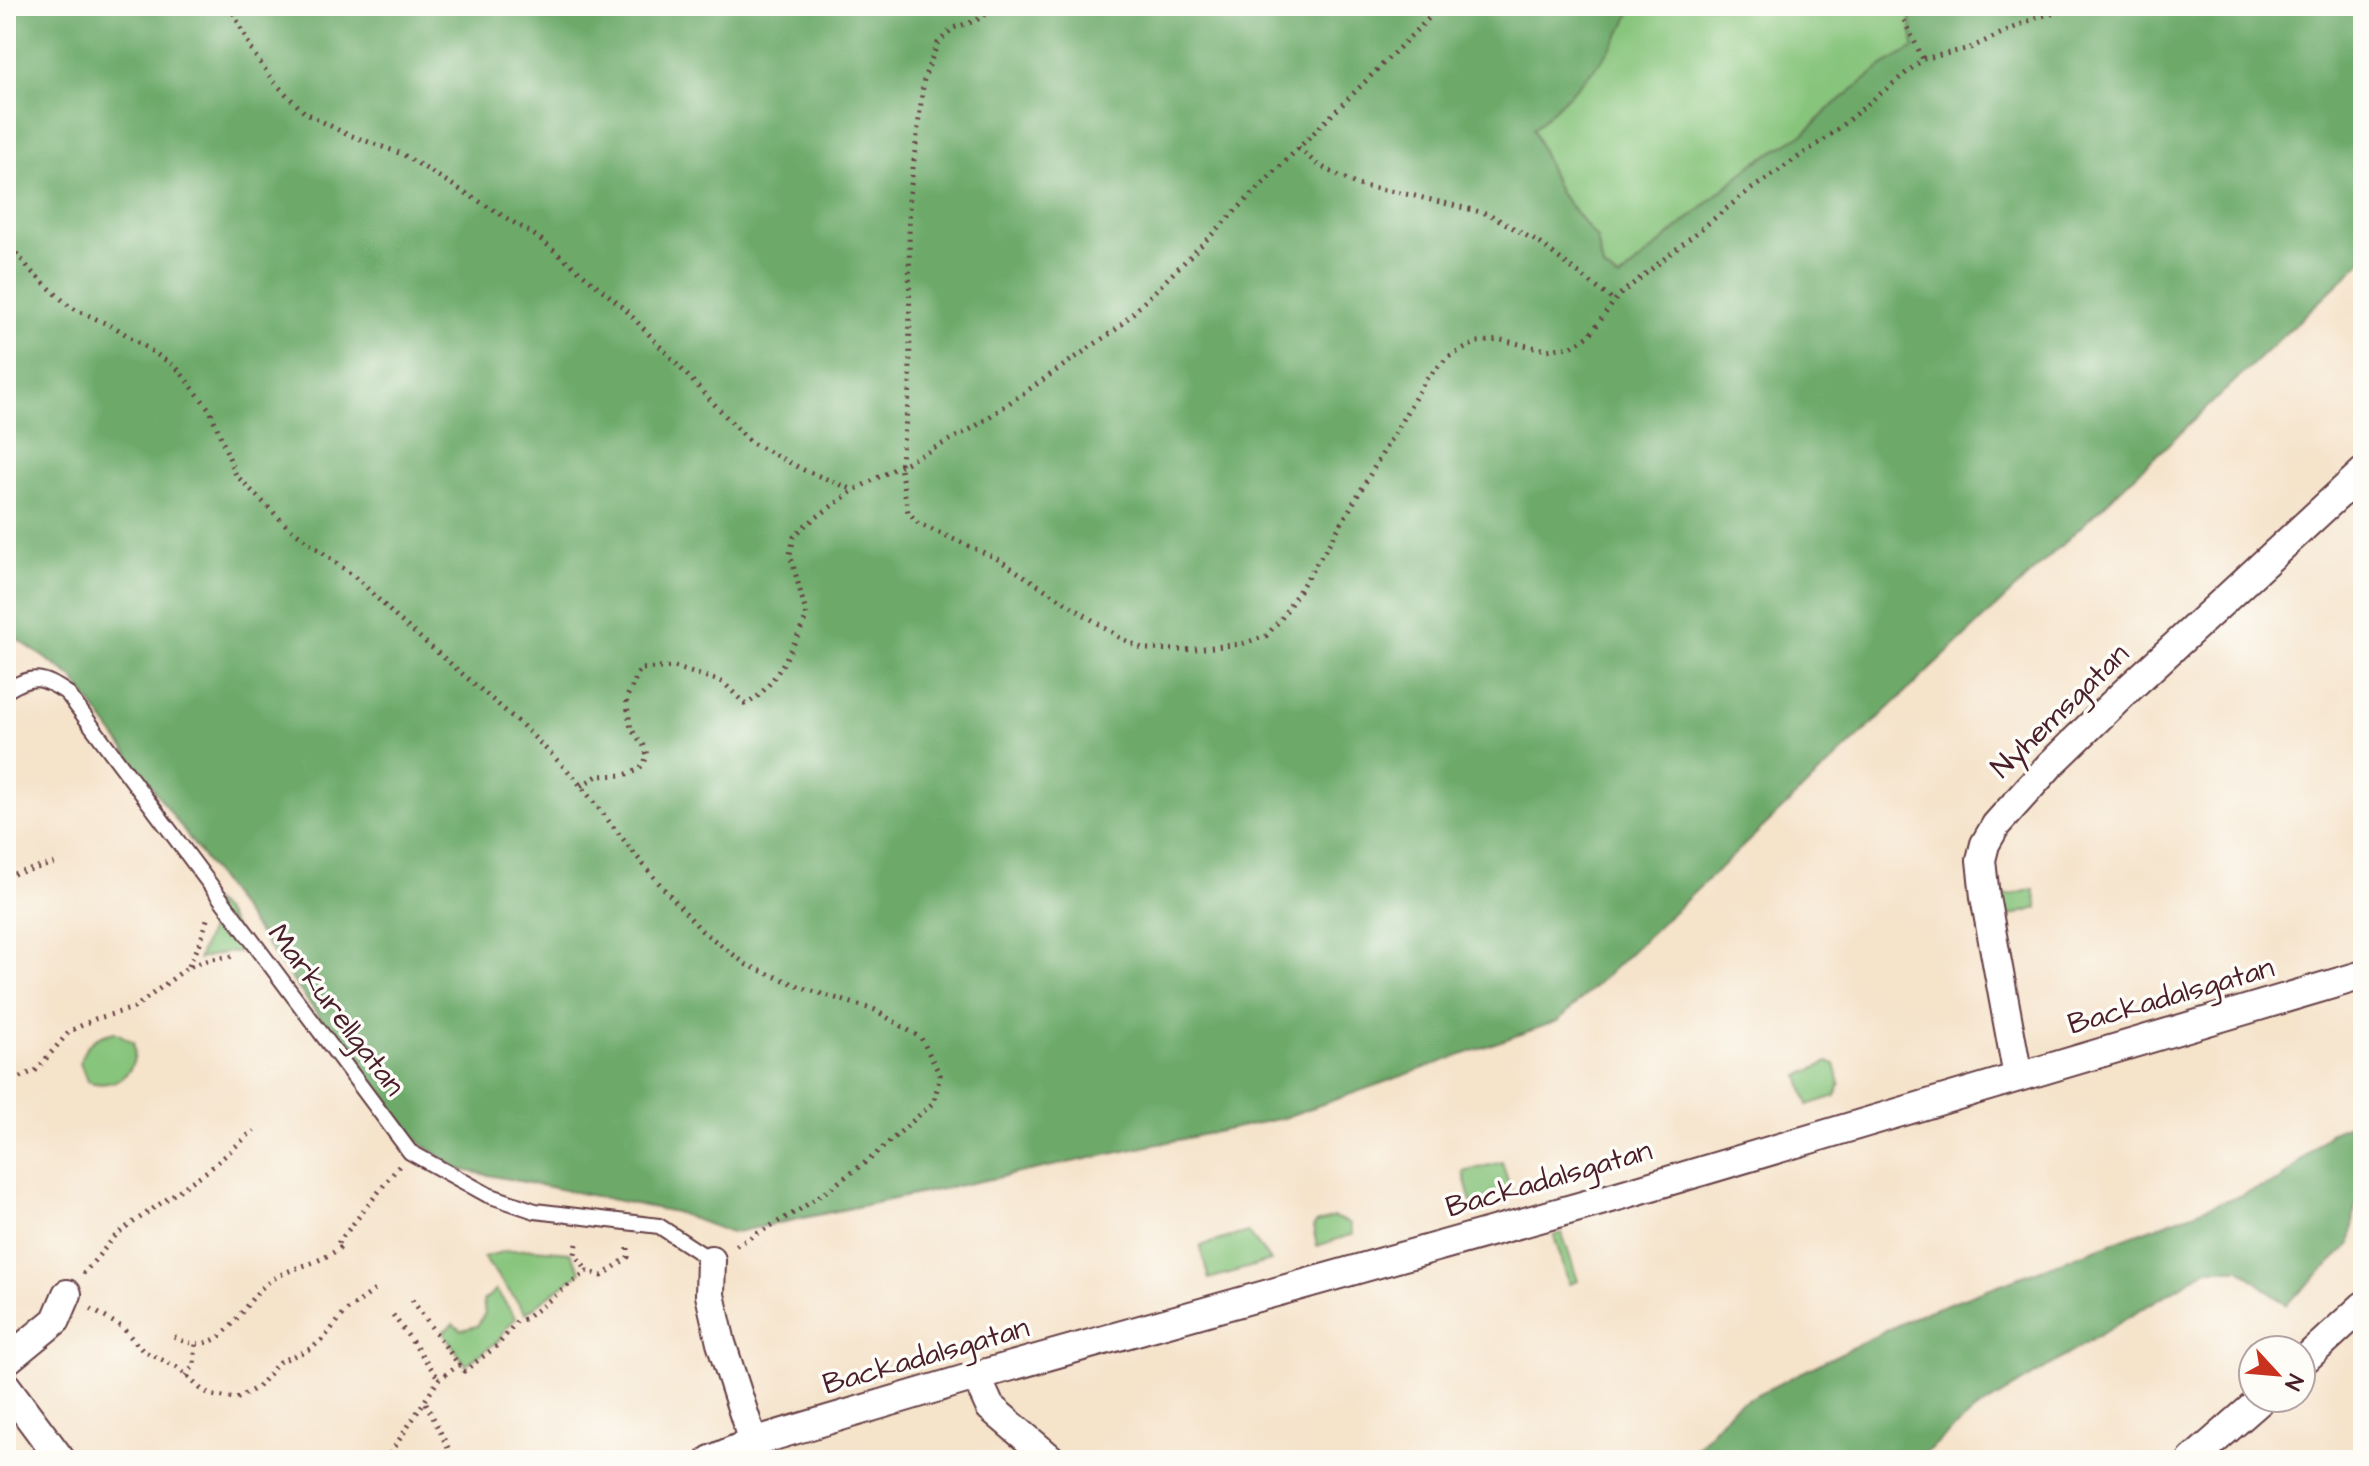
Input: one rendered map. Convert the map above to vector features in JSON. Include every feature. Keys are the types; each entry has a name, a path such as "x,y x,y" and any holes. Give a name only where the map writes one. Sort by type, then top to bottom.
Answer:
{"street":[{"name":"Nyhemsgatan","path":"2018,1077 1985,897 1981,860 1985,844 1996,825 2050,765 2363,472"},
{"name":"Backadalsgatan","path":"711,1460 753,1442 976,1376 1611,1198 2363,975"},
{"path":"711,1260 710,1295 721,1343 753,1442"},
{"path":"6,1361 56,1320 67,1294"},
{"path":"2317,1348 2363,1306"},
{"path":"976,1376 990,1407 1052,1460"},
{"path":"6,1386 61,1460"},
{"path":"2192,1460 2245,1414"}],"lane":[{"name":"Markurellgatan","path":"6,691 23,679 47,680 67,693 410,1152 488,1195 535,1211 659,1226 711,1260"}],"path":[{"path":"230,6 254,54 273,81 304,112 344,133 402,154 539,238 624,308 750,442 804,470 854,490"},
{"path":"999,6 975,21 953,28 938,43 924,78 909,201 910,388 900,467 908,512 919,524 996,558 1122,639 1144,649 1185,650 1242,644 1266,636 1281,619 1334,536 1426,379 1448,357 1477,342 1501,340 1547,350 1571,347 1589,336 1614,301 1747,192 1825,139 1923,59 1970,48 2037,17 2090,6"},
{"path":"581,786 597,776 624,775 644,764 647,755 631,729 626,699 640,669 674,667 723,682 745,704 755,700 788,655 807,616 790,554 794,537 854,490 973,428 1118,328 1441,6"},
{"path":"1897,6 1923,59"},
{"path":"1298,148 1318,165 1357,185 1387,189 1489,214 1541,244 1614,301"},
{"path":"6,241 32,272 70,307 116,328 176,367 210,410 236,475 286,525 360,581 396,617 522,725 581,786 650,873 702,931 747,965 809,990 875,1010 921,1038 940,1075 934,1102 870,1159 799,1210 711,1260"},
{"path":"6,876 55,863"},
{"path":"188,967 208,923 209,883"},
{"path":"6,1084 36,1070 70,1031 95,1019 134,1008 188,967 230,955 265,958"},
{"path":"93,1261 118,1233 210,1169 254,1130"},
{"path":"174,1337 196,1343 211,1342 227,1331 255,1294 274,1279 324,1260 340,1245 410,1152"},
{"path":"577,1244 575,1254 587,1271 602,1276 628,1257 628,1245"},
{"path":"412,1300 464,1371 498,1345 517,1321 525,1319 587,1271"},
{"path":"67,1294 122,1327 143,1351 177,1367 211,1395 236,1399 258,1387 279,1362 312,1348 346,1311 375,1290"},
{"path":"393,1315 439,1379"},
{"path":"186,1376 194,1365 196,1343"},
{"path":"386,1460 439,1379 459,1365"},
{"path":"426,1402 454,1460"}],"green space":[{"path":"6,6 1633,6 1603,58 1533,129 1559,192 1597,239 1603,268 1619,279 1754,163 1805,133 1881,67 1914,48 1909,6 2363,6 2363,260 1558,1021 1283,1118 731,1233 675,1212 458,1169 400,1128 72,677 6,631"},
{"path":"1633,6 1909,6 1915,48 1881,67 1805,133 1754,163 1619,279 1603,268 1597,239 1559,192 1533,129 1603,58"},
{"path":"2034,889 2038,908 2006,917 2002,897"},
{"path":"212,901 224,912 250,952 227,952 198,959 213,921"},
{"path":"115,1032 133,1042 133,1062 129,1070 116,1081 87,1081 80,1063 84,1050 97,1038"},
{"path":"1828,1062 1835,1064 1840,1084 1836,1096 1808,1105 1799,1076"},
{"path":"2363,1119 2363,1192 2355,1207 2351,1244 2286,1305 2240,1269 2208,1269 1975,1411 1917,1460 1685,1460 1734,1406 1920,1314 2279,1181 2331,1132"},
{"path":"1502,1162 1511,1191 1471,1203 1463,1172"},
{"path":"1333,1217 1350,1223 1353,1234 1317,1246 1313,1227"},
{"path":"1248,1232 1271,1261 1209,1279 1200,1246"},
{"path":"1562,1233 1578,1281 1569,1284 1554,1236"},
{"path":"533,1249 570,1252 581,1272 526,1313 483,1257"},
{"path":"496,1290 516,1318 499,1340 466,1365 443,1332 453,1324 461,1330 477,1326 485,1313 483,1301"}]}
